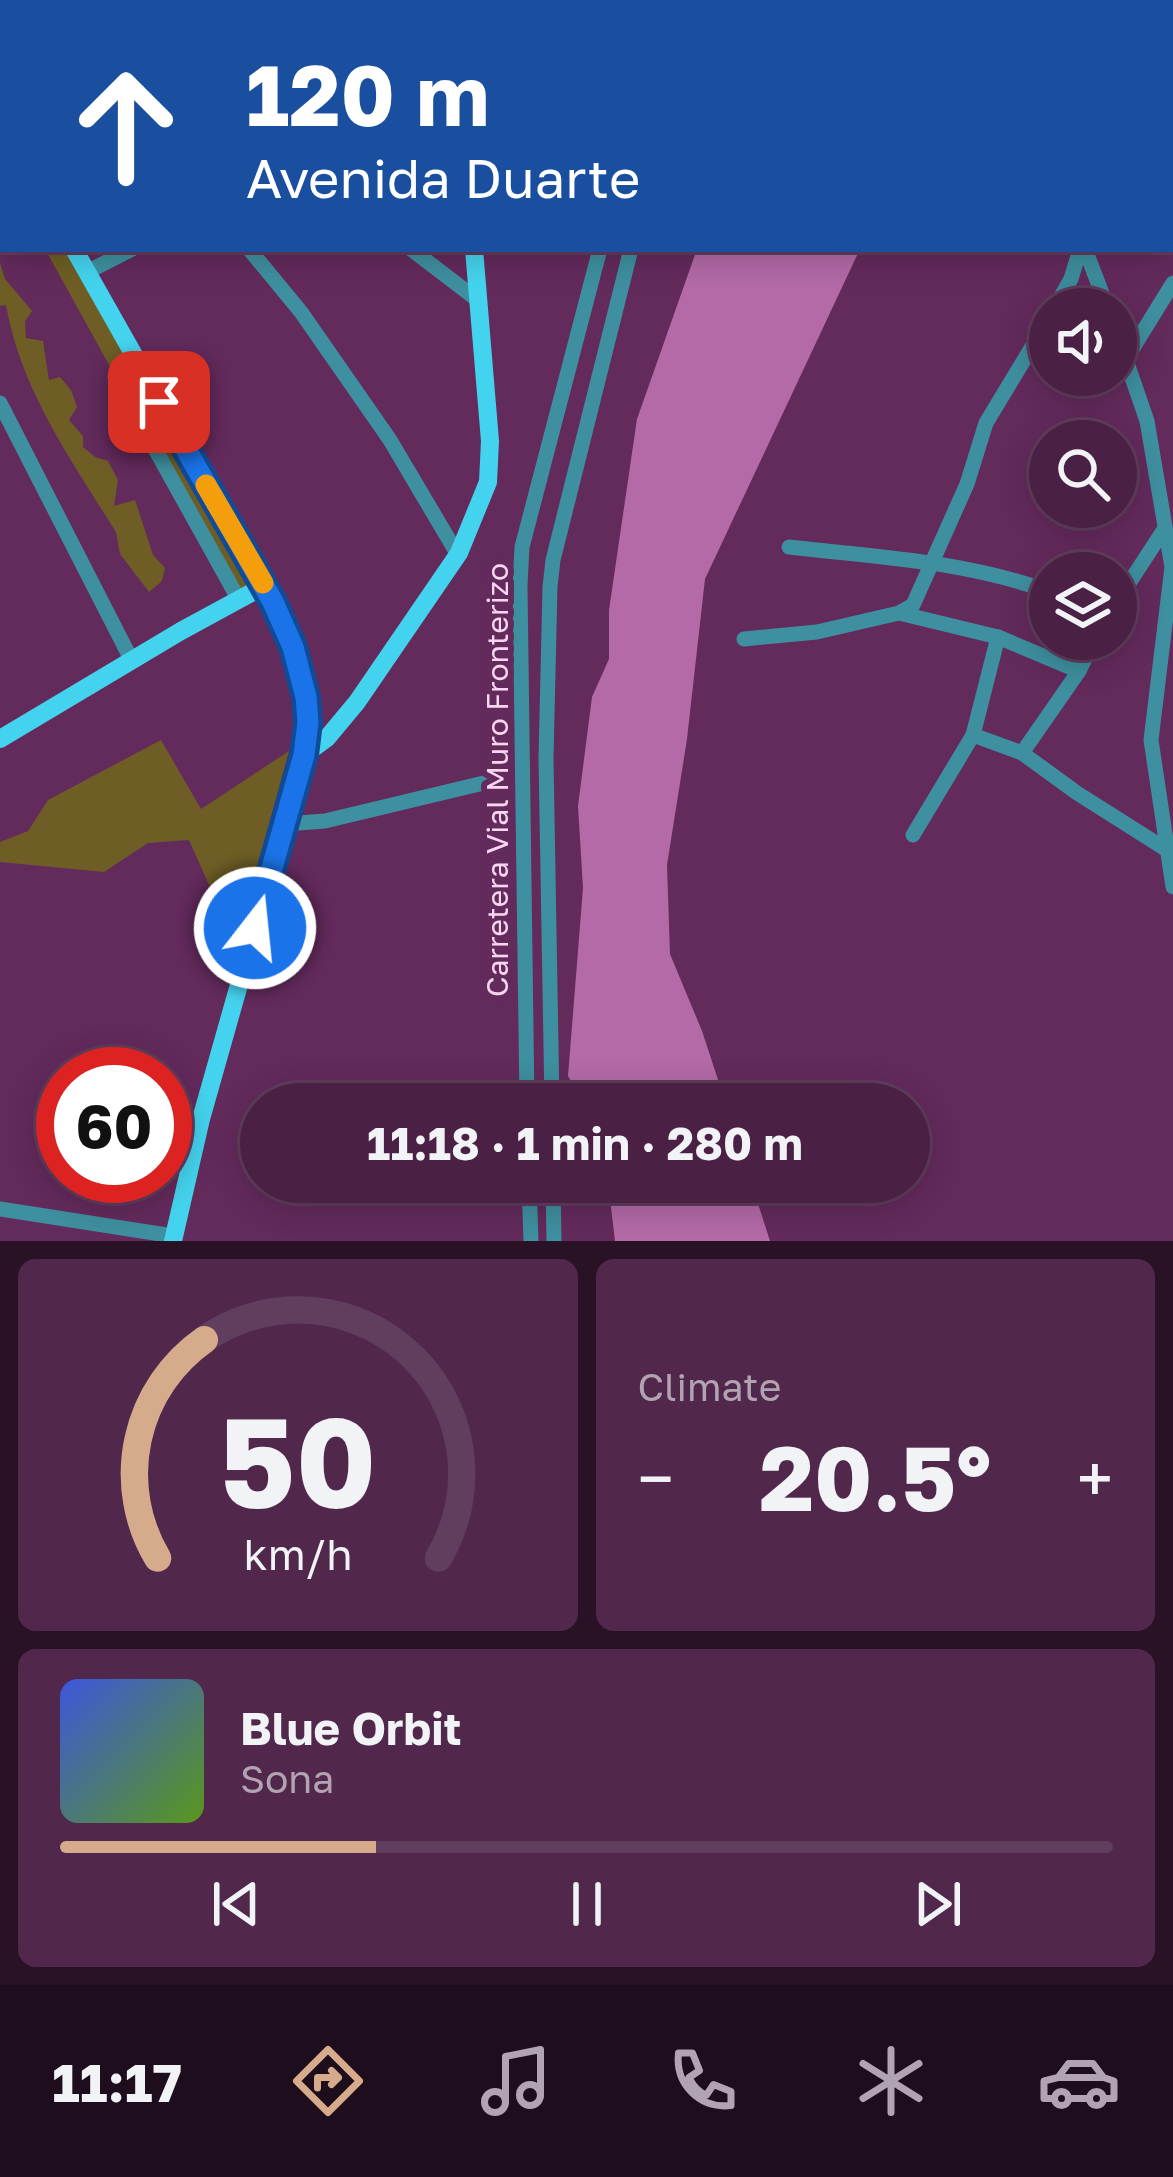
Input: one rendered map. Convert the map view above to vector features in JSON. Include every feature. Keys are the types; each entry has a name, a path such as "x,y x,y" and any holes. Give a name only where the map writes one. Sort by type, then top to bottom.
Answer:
{"main road":[{"path":"76,252 264,586 293,647 306,697 304,755 201,1119 173,1239"},
{"path":"304,755 357,702 458,555 488,482 490,442 474,252"},
{"path":"6,735 264,586"}],"street":[{"path":"87,272 126,252"},
{"path":"251,252 301,312 391,440 458,555"},
{"path":"415,252 478,301"},
{"name":"Carretera Vial Muro Fronterizo","path":"527,1083 523,547 599,252"},
{"name":"Carretera Vial Muro Fronterizo","path":"552,1083 546,758 550,587 630,252"},
{"path":"1067,288 1081,252"},
{"path":"1083,252 1099,288"},
{"path":"1137,341 1173,283"},
{"path":"744,639 817,632 899,613 913,605 967,484 986,423 1029,352"},
{"path":"115,377 239,600"},
{"path":"1137,390 1166,486 1165,528 1172,567 1151,740 1173,887"},
{"path":"0,403 132,661"},
{"path":"1137,571 1165,528"},
{"path":"789,547 932,562 1029,584"},
{"path":"899,613 998,637 1078,671"},
{"path":"913,835 974,736 998,637"},
{"path":"1022,753 1084,660"},
{"path":"974,736 1022,753 1077,794 1168,850"},
{"path":"285,824 325,821 492,781"},
{"path":"530,1203 531,1241"},
{"path":"553,1203 554,1241"},
{"path":"0,1209 173,1239"}],"shaded area":[{"path":"47,252 74,252 264,586 239,600"},
{"path":"696,252 859,252 705,579 667,865 670,954 719,1083 572,1083 568,1076 583,888 578,806 592,697 609,659 609,610 637,419"},
{"path":"0,263 5,279 32,311 25,321 26,338 43,341 49,380 60,377 71,390 77,407 69,420 83,436 83,447 108,461 118,480 114,506 135,500 153,555 165,568 162,581 149,592 120,554 116,532 36,395 6,305 0,306"},
{"path":"161,740 201,809 289,751 243,920 215,908 189,840 148,843 104,872 0,862 0,842 28,831 48,800"},
{"path":"610,1203 758,1203 770,1241 615,1241"}],"slow traffic":[{"path":"206,485 263,583"}],"route":[{"path":"159,402 273,602 301,670 306,697 304,755 255,928"}]}
